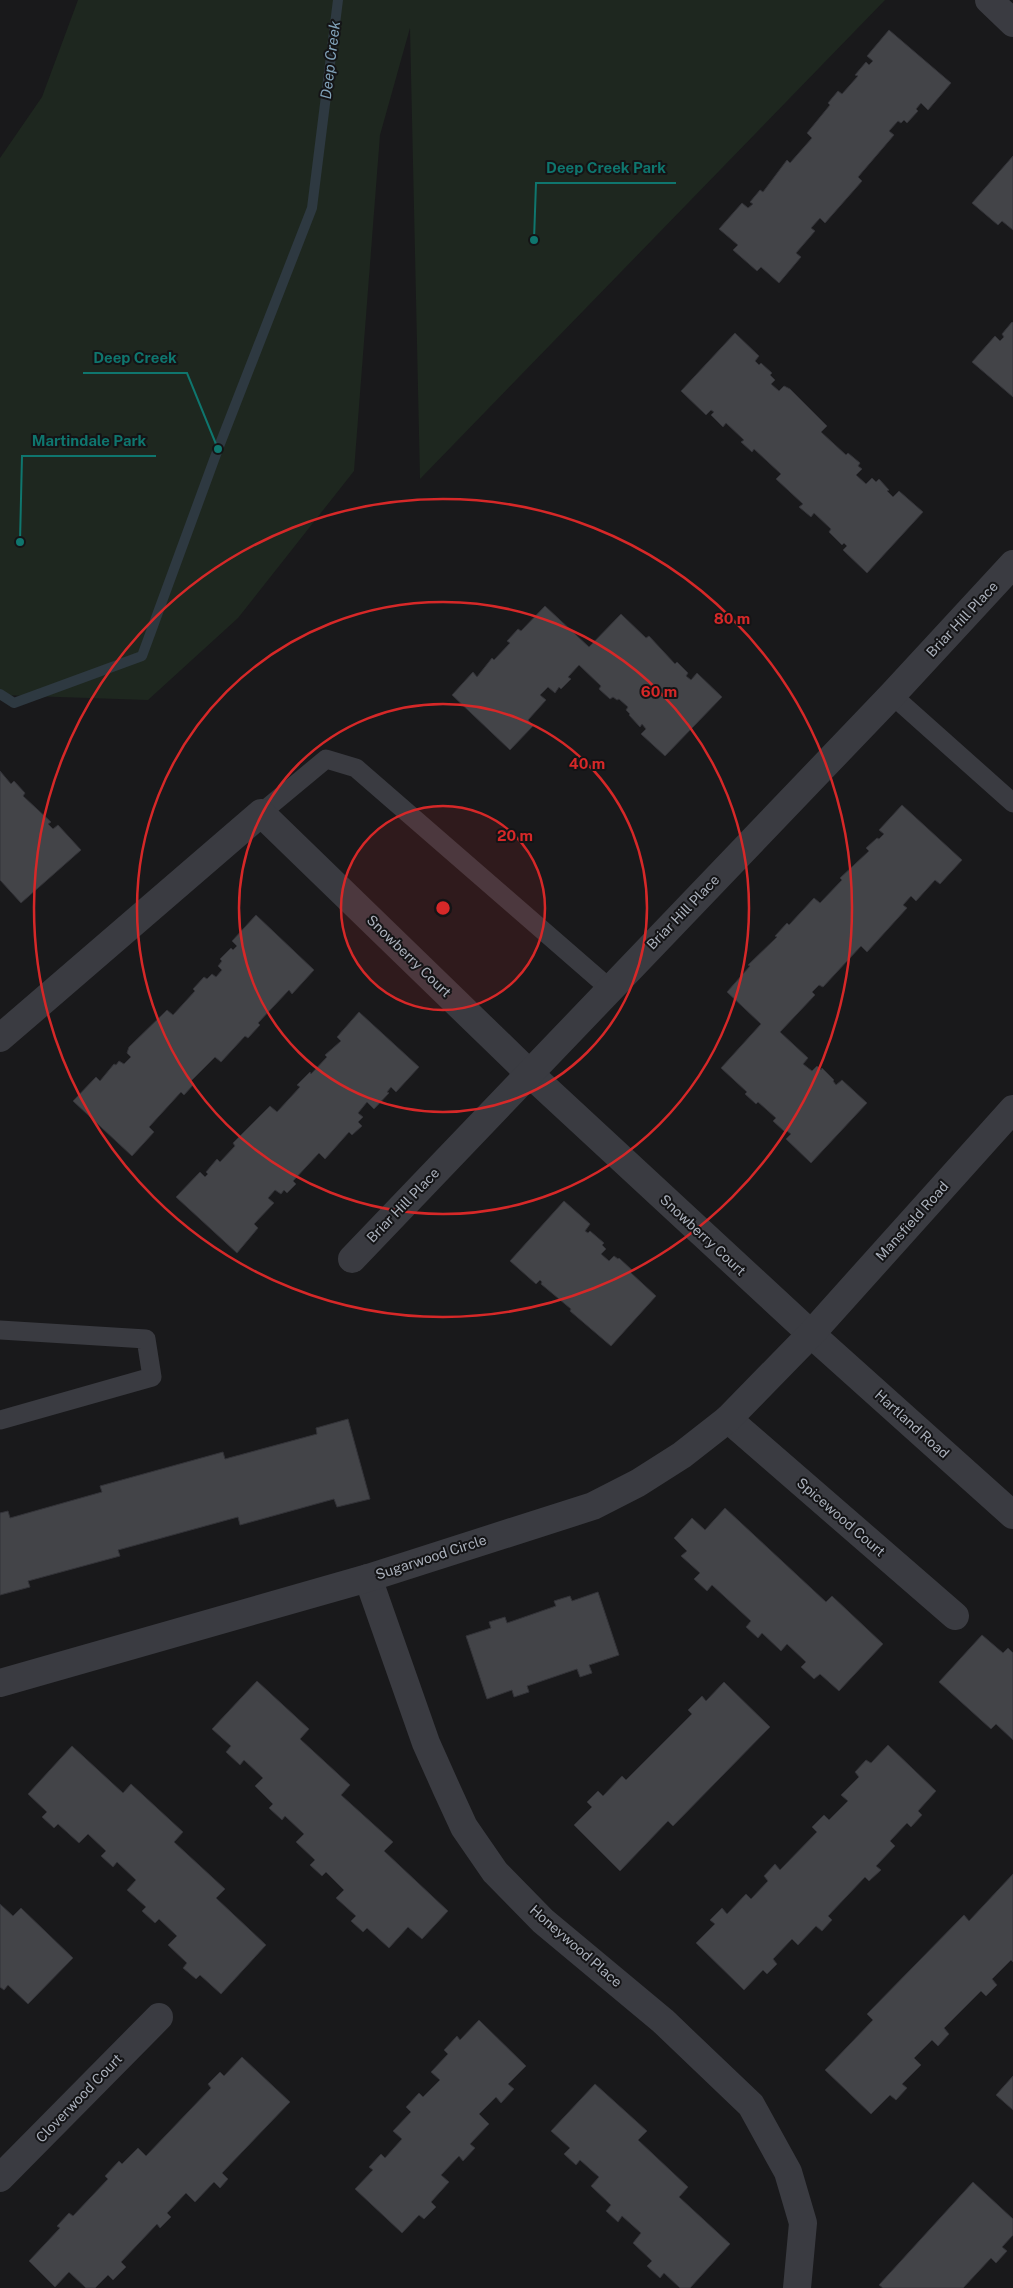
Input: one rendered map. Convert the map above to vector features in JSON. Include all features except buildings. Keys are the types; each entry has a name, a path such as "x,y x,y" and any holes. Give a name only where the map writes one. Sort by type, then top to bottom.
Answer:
{"street":[{"path":"989,0 1013,23"},
{"name":"Briar Hill Place","path":"352,1259 609,988 892,695 1013,564"},
{"path":"0,1038 261,813"},
{"name":"Snowberry Court","path":"261,813 529,1073 810,1334"},
{"name":"Mansfield Road","path":"810,1334 1013,1109"},
{"name":"Sugarwood Circle","path":"0,1683 368,1578 593,1506 638,1483 682,1454 728,1419 810,1334"},
{"name":"Hartland Road","path":"810,1334 1013,1515"},
{"name":"Spicewood Court","path":"728,1419 954,1616"},
{"name":"Honeywood Place","path":"368,1578 426,1742 464,1827 495,1872 543,1921 663,2022 719,2072 752,2105 788,2172 803,2223 797,2288"},
{"name":"Cloverwood Court","path":"0,2178 159,2017"}],"lane":[{"path":"892,695 1013,803"},
{"path":"261,813 326,759 356,768 609,988"},
{"path":"0,1330 146,1339 152,1377 0,1420"}],"shaded area":[{"path":"78,0 885,0 420,479 410,28 380,135 354,471 238,618 148,700 0,695 0,158 42,97"}],"waterway":[{"name":"Deep Creek","path":"0,694 14,703 142,656 218,449 312,208 338,0"}],"place":[{"name":"Deep Creek Park","path":"534,240"},
{"name":"Deep Creek","path":"218,449"},
{"name":"Martindale Park","path":"20,542"}]}
